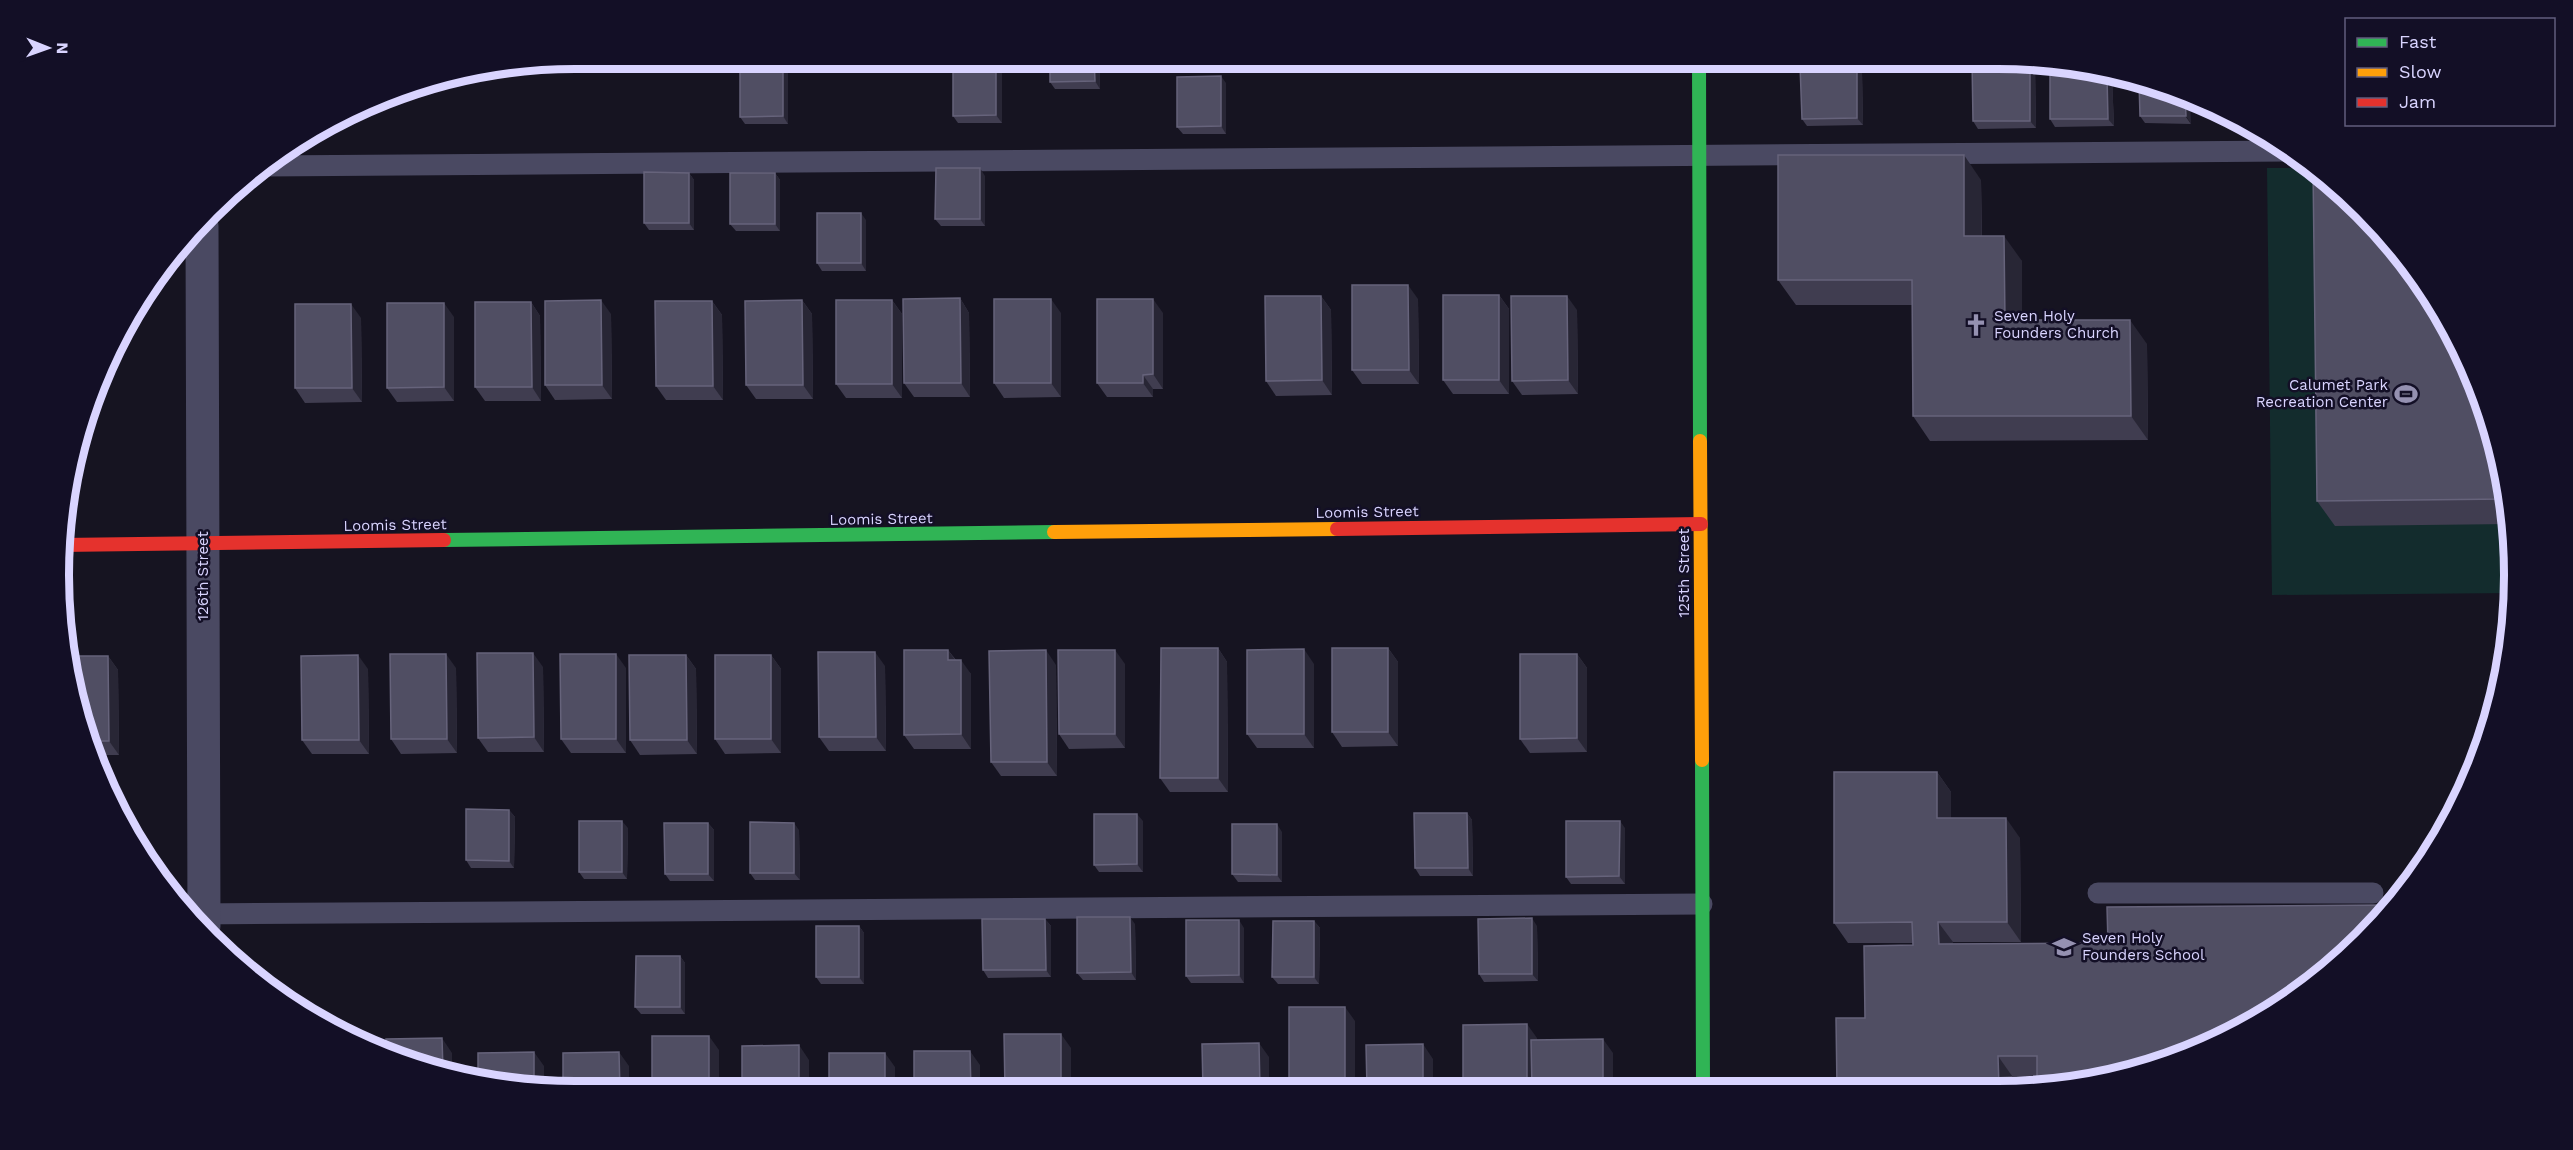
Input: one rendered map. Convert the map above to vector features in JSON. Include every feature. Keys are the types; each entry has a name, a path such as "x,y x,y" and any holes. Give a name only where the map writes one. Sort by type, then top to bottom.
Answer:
{"street":[{"name":"125th Street","path":"1699,69 1703,1081"},
{"name":"126th Street","path":"201,916 202,233"},
{"name":"Loomis Street","path":"70,544 1701,524"}],"lane":[{"path":"278,166 2274,151"},
{"path":"2098,893 2373,893"},
{"path":"203,918 1702,904"}],"green space":[{"path":"2267,168 2298,168 2332,195 2378,241 2419,294 2452,351 2477,412 2494,476 2503,542 2503,593 2272,595"}],"building":[{"path":"740,69 783,69 783,116 740,117"},
{"path":"953,69 996,69 996,115 953,116"},
{"path":"1050,69 1094,69 1095,81 1050,82"},
{"path":"1800,69 1857,69 1857,118 1802,119"},
{"path":"1972,69 2030,70 2030,121 1973,121"},
{"path":"2050,72 2107,81 2108,119 2050,119"},
{"path":"1221,76 1221,126 1177,127 1177,77"},
{"path":"2139,89 2185,105 2186,116 2140,116"},
{"name":"Seven Holy Founders Church","path":"1778,155 1964,155 1964,236 2004,236 2005,320 2130,320 2131,416 1913,416 1912,280 1778,280"},
{"path":"936,168 980,168 980,219 935,219"},
{"path":"644,172 689,173 689,223 644,223"},
{"path":"730,173 775,173 775,224 730,224"},
{"name":"Calumet Park Recreation Center","path":"2313,180 2356,217 2378,241 2419,294 2436,322 2452,351 2477,412 2487,444 2498,499 2317,501"},
{"path":"817,213 861,213 861,263 817,263"},
{"path":"1352,285 1408,285 1409,370 1352,370"},
{"path":"1443,295 1499,295 1499,380 1443,380"},
{"path":"1265,296 1321,296 1322,380 1266,381"},
{"path":"1511,296 1567,296 1568,380 1512,381"},
{"path":"960,298 961,383 904,383 903,299"},
{"path":"994,299 1051,299 1051,383 994,383"},
{"path":"1097,299 1153,299 1153,374 1143,375 1143,383 1097,383"},
{"path":"601,300 602,385 545,385 545,301"},
{"path":"802,300 803,385 746,385 745,301"},
{"path":"836,300 892,300 892,384 836,384"},
{"path":"655,301 712,301 713,386 656,386"},
{"path":"475,302 531,302 532,387 475,387"},
{"path":"387,303 444,303 444,387 387,388"},
{"path":"295,304 351,304 352,388 295,388"},
{"path":"1161,648 1218,648 1218,778 1160,778"},
{"path":"1332,648 1388,648 1388,732 1332,732"},
{"path":"1304,649 1304,734 1247,734 1247,650"},
{"path":"904,650 948,650 948,660 961,660 961,734 904,735"},
{"path":"1046,650 1047,762 991,762 989,651"},
{"path":"1058,650 1115,650 1115,734 1059,734"},
{"path":"818,652 875,652 876,737 819,737"},
{"path":"477,653 533,653 534,737 478,738"},
{"path":"390,654 446,654 447,739 391,739"},
{"path":"560,654 616,654 616,739 561,739"},
{"path":"1520,654 1577,654 1577,738 1520,739"},
{"path":"358,655 359,740 302,740 301,656"},
{"path":"629,655 686,655 687,740 630,740"},
{"path":"715,655 771,655 771,739 715,739"},
{"path":"76,656 108,656 109,741 97,741 86,706"},
{"name":"Seven Holy Founders School","path":"1834,772 1937,772 1937,818 2006,818 2007,922 1938,922 1939,944 2108,943 2107,907 2381,905 2356,933 2306,976 2279,996 2222,1029 2161,1054 2129,1064 2064,1077 2037,1078 2037,1056 1998,1056 1999,1081 1837,1081 1836,1018 1865,1018 1864,946 1913,945 1912,922 1834,923"},
{"path":"466,809 509,810 509,861 466,860"},
{"path":"1414,813 1467,813 1468,868 1415,868"},
{"path":"1094,814 1137,814 1137,864 1094,865"},
{"path":"579,821 622,821 622,872 579,872"},
{"path":"1566,821 1620,821 1619,876 1566,877"},
{"path":"750,822 794,823 794,873 750,873"},
{"path":"664,823 708,823 708,874 665,874"},
{"path":"1232,824 1277,824 1277,875 1232,874"},
{"path":"1077,917 1130,917 1131,972 1077,973"},
{"path":"1532,918 1532,974 1479,974 1478,919"},
{"path":"982,919 1045,919 1046,970 983,970"},
{"path":"1186,920 1239,920 1239,975 1186,976"},
{"path":"1273,921 1314,921 1314,977 1272,977"},
{"path":"816,926 859,926 859,977 816,977"},
{"path":"636,956 680,956 680,1007 635,1007"},
{"path":"1289,1007 1345,1007 1345,1081 1289,1081"},
{"path":"1527,1024 1527,1081 1463,1081 1463,1025"},
{"path":"1004,1034 1061,1034 1061,1081 1005,1081"},
{"path":"652,1036 709,1036 709,1081 652,1081"},
{"path":"442,1038 443,1064 386,1044 386,1039"},
{"path":"1603,1039 1603,1081 1532,1081 1531,1040"},
{"path":"1259,1043 1260,1081 1203,1081 1202,1044"},
{"path":"1423,1044 1423,1081 1367,1081 1366,1045"},
{"path":"799,1045 799,1081 742,1081 742,1046"},
{"path":"914,1051 970,1051 971,1081 914,1081"},
{"path":"534,1052 534,1079 478,1071 478,1053"},
{"path":"619,1052 620,1081 563,1081 563,1053"},
{"path":"829,1053 885,1053 885,1081 829,1081"}],"traffic: fast":[{"path":"1699,69 1700,441"},
{"path":"444,540 1054,532"},
{"path":"1702,760 1703,1081"}],"traffic: slow":[{"path":"1700,441 1702,760"},
{"path":"1054,532 1337,529"}],"traffic: jam":[{"path":"1337,529 1701,524"},
{"path":"70,545 444,540"}],"place":[{"name":"Seven Holy Founders Church","path":"1976,325"},
{"name":"Calumet Park Recreation Center","path":"2406,394"},
{"name":"Seven Holy Founders School","path":"2064,947"}]}
